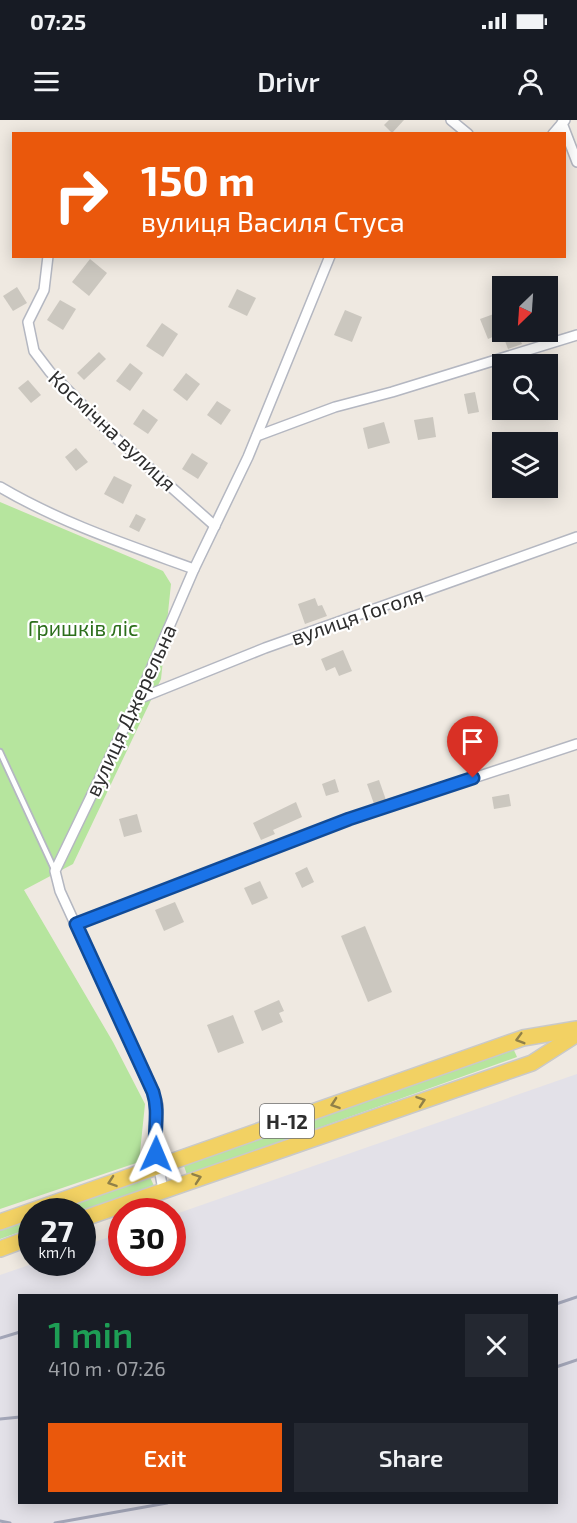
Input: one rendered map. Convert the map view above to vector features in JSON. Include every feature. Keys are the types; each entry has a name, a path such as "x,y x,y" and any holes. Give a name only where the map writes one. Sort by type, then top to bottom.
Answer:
{"main road":[{"name":"Н-12","path":"0,1222 523,1038 577,1029"},
{"name":"Н-12","path":"96,1214 532,1063 577,1034"},
{"path":"0,1249 18,1242"}],"street":[{"path":"450,120 465,132"},
{"path":"564,122 577,162"},
{"name":"Космічна вулиця","path":"48,258 44,290 28,322 34,351 50,372 109,432 215,526"},
{"name":"вулиця Джерельна","path":"55,871 138,699 194,569 257,436 329,258"},
{"path":"257,436 335,407 393,392 577,335"},
{"path":"0,487 57,517 97,534 194,569"},
{"name":"вулиця Гоголя","path":"138,699 265,648 577,537"},
{"path":"76,924 349,819 577,744"},
{"path":"55,871 60,891 158,1105 154,1141 163,1190"}],"lane":[{"path":"0,752 55,871"}],"shaded area":[{"path":"577,1074 577,1523 0,1523 0,1275 18,1269 18,1276 96,1276 96,1242 108,1237 108,1276 186,1276 186,1210"}],"green space":[{"name":"Гришків ліс","path":"0,502 163,571 171,584 161,679 73,864 24,890 113,1042 145,1104 139,1162 33,1198 18,1198 18,1203 0,1209"},
{"path":"513,1048 517,1057 187,1175 184,1166"},
{"path":"150,1177 154,1186 119,1198 108,1198 108,1202 96,1206 96,1198 89,1198"},
{"path":"18,1223 18,1233 0,1239 0,1229"}],"building":[{"path":"389,120 404,120 393,132 384,125"},
{"path":"90,259 107,273 89,296 72,282"},
{"path":"17,287 27,303 13,311 3,296"},
{"path":"237,289 256,298 247,316 228,307"},
{"path":"60,300 76,309 63,330 47,320"},
{"path":"345,310 362,317 352,342 334,335"},
{"path":"492,315 492,337 488,339 480,319"},
{"path":"162,323 178,334 163,357 146,346"},
{"path":"505,342 521,342 522,344 508,349"},
{"path":"99,352 106,359 84,380 77,373"},
{"path":"130,363 143,373 130,391 116,381"},
{"path":"186,373 200,384 187,401 173,390"},
{"path":"28,380 41,395 31,403 18,388"},
{"path":"475,392 479,412 468,414 464,394"},
{"path":"217,401 231,410 221,425 207,415"},
{"path":"143,409 158,420 148,434 133,424"},
{"path":"433,417 436,437 418,440 414,420"},
{"path":"384,422 390,443 368,449 363,428"},
{"path":"76,448 88,462 76,471 65,457"},
{"path":"192,453 208,463 198,479 182,469"},
{"path":"114,476 132,485 123,504 104,494"},
{"path":"136,514 146,519 139,532 129,527"},
{"path":"315,598 318,606 322,605 327,616 305,624 298,604"},
{"path":"343,650 352,671 339,676 335,667 326,671 321,659"},
{"path":"477,742 485,756 472,762 465,748"},
{"path":"335,779 339,792 326,796 322,784"},
{"path":"379,780 386,800 374,804 367,784"},
{"path":"509,794 511,806 494,809 492,797"},
{"path":"296,802 302,817 273,830 275,834 261,840 253,823"},
{"path":"137,814 142,832 124,837 119,819"},
{"path":"307,867 314,882 302,888 295,873"},
{"path":"260,881 268,898 252,905 244,888"},
{"path":"175,902 184,922 164,931 155,910"},
{"path":"365,926 392,992 368,1002 341,936"},
{"path":"279,1000 284,1011 279,1013 283,1022 262,1031 254,1011"},
{"path":"233,1015 244,1043 218,1053 207,1025"}],"railway":[{"path":"558,1303 577,1297"},
{"path":"0,1338 18,1333"},
{"path":"558,1366 577,1360"},
{"path":"0,1419 18,1417"},
{"path":"55,1523 161,1504"},
{"path":"0,1521 10,1523"}],"route":[{"path":"156,1154 154,1141 158,1105 76,924 349,819 473,778"}]}
